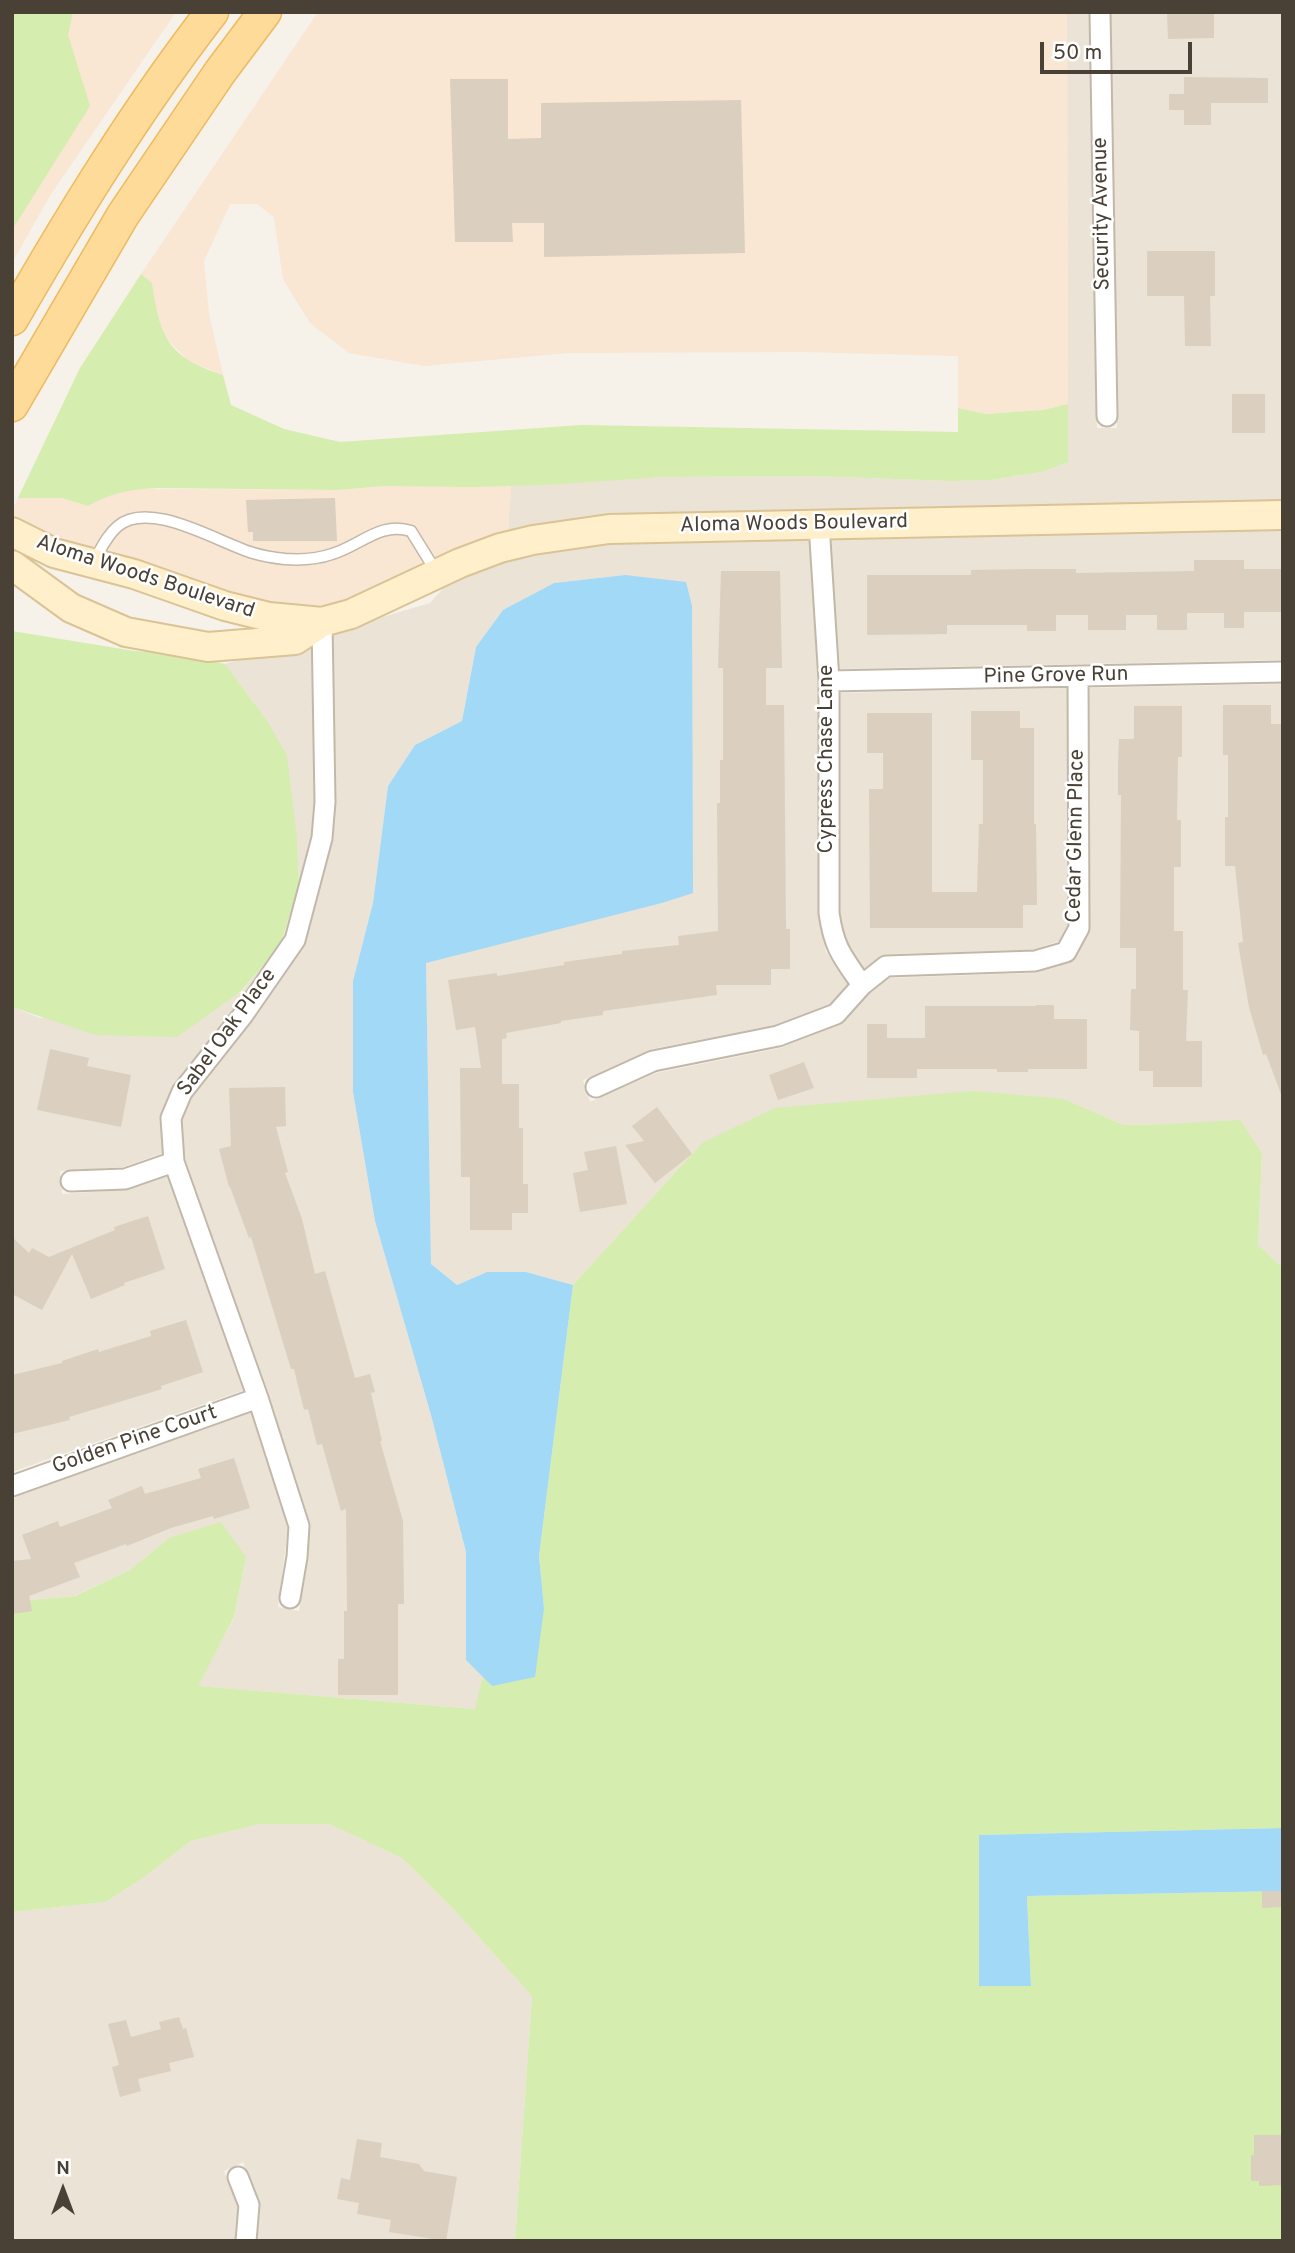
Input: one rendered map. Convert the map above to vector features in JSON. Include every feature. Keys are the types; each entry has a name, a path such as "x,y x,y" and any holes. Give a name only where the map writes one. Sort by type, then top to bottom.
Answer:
{"main road":[{"path":"12,320 86,193 178,55 212,12"},
{"path":"12,405 123,215 220,72 265,12"}],"street":[{"name":"Security Avenue","path":"1100,12 1107,416"},
{"name":"Aloma Woods Boulevard","path":"12,565 71,608 126,632 208,646 295,640 322,622 351,614 437,573 500,548 533,540 609,529 1283,515"},
{"name":"Cypress Chase Lane","path":"819,524 829,681 829,913 836,948 862,985"},
{"name":"Aloma Woods Boulevard","path":"12,532 54,553 165,584 234,609 269,617 322,622"},
{"name":"Sabel Oak Place","path":"290,1598 299,1526 258,1398 174,1162 171,1118 182,1092 243,1015 295,940 323,838 326,802 322,622"},
{"name":"Pine Grove Run","path":"829,681 1283,672"},
{"name":"Cedar Glenn Place","path":"596,1087 653,1061 778,1036 836,1014 862,985 886,966 1035,961 1066,952 1079,928 1078,677"},
{"path":"71,1181 125,1178 174,1162"},
{"name":"Golden Pine Court","path":"12,1486 258,1398"},
{"path":"238,2177 249,2205 246,2241"}],"lane":[{"path":"93,563 107,537 119,524 144,517 166,519 254,554 285,559 333,554 355,545 377,531 403,528 411,531 437,573"}],"shaded area":[{"path":"12,12 176,12 51,194 12,263"},
{"path":"318,12 1067,12 1068,404 1043,410 986,414 958,408 958,356 801,352 568,353 424,366 349,353 310,323 283,279 274,217 257,204 230,204 204,261 209,314 223,375 189,361 165,337 156,312 152,283 141,274"},
{"path":"1067,12 1089,12 1097,428 1117,428 1110,12 1283,12 1283,504 508,534 511,486 664,477 809,476 991,480 1042,472 1068,462"},
{"path":"385,486 511,486 508,534 348,603 328,609 326,606 320,610 270,605 57,542 12,518 12,510 18,498 62,498 88,506 103,497 130,489 337,490"},
{"path":"1283,527 1283,660 839,669 830,536"},
{"path":"809,536 818,682 818,915 826,952 848,983 830,1004 775,1025 652,1049 583,1080 590,1102 656,1073 780,1048 839,1025 889,978 1035,973 1069,963 1075,958 1089,928 1088,688 1283,684 1283,1268 1258,1245 1262,1155 1171,1124 1124,1125 1064,1099 702,1143 573,1285 526,1272 487,1272 457,1285 431,1264 426,962 662,903 625,575 554,583 503,610 476,647 462,721 415,745 388,786 373,903 353,981 353,1092 375,1221 431,1415 466,1552 466,1660 483,1676 476,1709 197,1686 234,1618 246,1557 169,1538 130,1570 74,1596 18,1601 12,1605 12,1500 20,1494 252,1412 288,1528 278,1607 299,1611 309,1522 265,1383 185,1159 181,1120 191,1098 251,1022 305,943 333,839 336,802 333,632 430,603 451,580 507,559 610,541"},
{"path":"312,642 315,802 312,836 299,884 297,840 266,719 225,664"},
{"path":"1068,688 1068,924 1059,941 1033,950 886,954 864,969 846,942 839,912 839,693"},
{"path":"268,960 173,1087 161,1113 163,1153 123,1167 60,1171 62,1194 125,1190 168,1176 244,1390 12,1472 12,1007 40,1018 240,993"},
{"path":"260,1824 329,1824 402,1858 458,1914 532,1996 515,2241 256,2241 259,2200 243,2162 224,2171 238,2207 235,2241 12,2241 12,1912 105,1902 140,1880 191,1841"}],"green space":[{"path":"12,12 73,12 68,35 90,106 12,230"},
{"path":"141,274 152,283 163,332 170,343 190,361 223,375 231,405 284,429 340,442 582,425 958,432 958,408 986,414 1043,410 1068,404 1068,462 1042,472 991,480 809,476 664,477 546,485 385,486 337,490 159,488 122,492 88,506 62,498 18,498 80,368"},
{"path":"12,631 134,651 181,654 225,664 266,719 287,756 297,840 299,884 282,940 240,992 177,1037 95,1035 12,1007"},
{"path":"973,1091 1064,1099 1124,1125 1240,1120 1262,1154 1258,1245 1283,1268 1283,1828 980,1835 979,1986 1031,1986 1027,1896 1283,1891 1283,2241 515,2241 532,1996 458,1914 402,1858 329,1824 260,1824 191,1841 140,1880 105,1902 12,1912 12,1605 18,1601 75,1596 130,1570 169,1538 221,1522 246,1557 234,1617 198,1686 475,1709 483,1676 492,1686 544,1608 539,1556 573,1285 702,1143 775,1108"}],"water":[{"path":"625,575 686,582 692,606 693,893 426,963 431,1264 457,1285 487,1272 526,1272 573,1285 539,1556 544,1608 535,1677 492,1686 466,1660 466,1552 431,1415 375,1221 353,1092 353,981 373,903 388,786 415,745 462,721 476,647 503,610 554,583"},
{"path":"1283,1828 1283,1891 1027,1896 1031,1986 979,1986 979,1835"}],"building":[{"path":"1167,12 1214,12 1214,38 1168,39"},
{"path":"1184,77 1268,78 1268,103 1211,103 1211,125 1184,125 1184,110 1169,110 1169,94 1184,94"},
{"path":"450,79 508,79 508,139 541,138 541,103 741,100 745,253 544,257 544,223 512,223 513,242 455,242"},
{"path":"1147,251 1215,251 1215,296 1210,296 1211,346 1185,346 1184,296 1147,296"},
{"path":"1232,394 1265,394 1265,433 1232,433"},
{"path":"335,498 337,541 253,541 253,532 248,532 246,500"},
{"path":"1194,560 1244,560 1244,569 1283,569 1283,612 1244,612 1244,628 1224,628 1224,613 1187,613 1187,630 1157,630 1157,615 1126,615 1126,630 1088,630 1088,615 1056,615 1056,631 1027,631 1027,625 947,625 947,634 867,635 867,575 971,575 971,570 1027,569 1076,569 1076,573 1194,571"},
{"path":"721,571 780,571 782,668 766,668 766,705 784,705 786,929 790,929 790,969 771,969 771,985 716,985 717,995 603,1011 603,1015 506,1033 507,1038 502,1039 502,1084 519,1084 519,1128 523,1128 523,1184 528,1184 528,1213 512,1213 512,1230 470,1230 470,1177 461,1177 460,1068 481,1068 475,1027 456,1030 448,980 497,973 497,976 564,965 564,962 622,954 622,951 679,945 678,936 718,931 717,803 720,803 720,760 723,760 723,668 718,668"},
{"path":"1223,705 1271,705 1271,724 1283,724 1281,1094 1266,1054 1263,1055 1249,1007 1238,943 1243,942 1235,866 1225,866 1228,755 1223,755"},
{"path":"1134,706 1182,706 1182,757 1178,757 1177,820 1181,820 1181,867 1174,867 1174,931 1183,931 1183,990 1188,990 1186,1041 1202,1041 1202,1087 1153,1087 1153,1071 1139,1071 1139,1031 1130,1030 1131,989 1136,989 1136,948 1120,948 1121,795 1118,795 1118,764 1119,739 1134,739"},
{"path":"971,711 1020,711 1020,728 1034,728 1037,905 1023,905 1023,928 870,928 869,789 883,789 883,753 867,753 867,713 932,713 932,892 977,892 979,824 983,824 983,760 971,760"},
{"path":"1054,1005 1054,1019 1087,1019 1087,1069 997,1072 997,1069 917,1069 917,1078 867,1078 867,1024 887,1024 887,1038 925,1038 925,1006"},
{"path":"50,1049 89,1058 87,1066 131,1075 121,1127 37,1110"},
{"path":"804,1062 814,1088 778,1100 769,1075"},
{"path":"285,1087 286,1126 276,1127 288,1172 285,1173 302,1219 315,1274 325,1271 355,1378 370,1374 375,1392 371,1393 380,1441 403,1521 404,1604 398,1604 398,1695 338,1695 338,1659 344,1659 344,1611 347,1611 346,1509 341,1511 322,1444 317,1445 308,1409 304,1410 294,1369 291,1369 251,1237 249,1238 229,1187 219,1149 231,1146 229,1088"},
{"path":"657,1107 692,1154 655,1183 625,1145 644,1141 632,1126"},
{"path":"616,1146 627,1204 580,1212 573,1173 588,1170 584,1152"},
{"path":"148,1216 165,1269 124,1283 125,1285 91,1299 72,1254 42,1310 12,1294 12,1237 29,1253 32,1248 49,1257 115,1230 114,1227"},
{"path":"186,1320 203,1372 161,1386 162,1389 69,1417 70,1420 12,1434 12,1375 151,1336 150,1331"},
{"path":"234,1458 250,1508 171,1528 74,1563 80,1577 29,1596 32,1611 12,1614 12,1561 31,1559 22,1535 58,1521 60,1527 112,1508 108,1500 142,1486 145,1494 201,1478 198,1469"},
{"path":"1262,1891 1283,1891 1283,1907 1262,1908"},
{"path":"179,2017 183,2029 186,2028 194,2057 169,2063 171,2071 138,2079 141,2091 120,2097 112,2067 119,2065 108,2024 126,2020 131,2037 161,2029 159,2022"},
{"path":"1254,2135 1283,2135 1283,2185 1259,2186 1259,2181 1251,2181"},
{"path":"357,2139 382,2143 380,2157 419,2164 424,2171 457,2177 446,2241 389,2232 391,2220 357,2214 359,2203 337,2199 341,2178 350,2180"}]}
